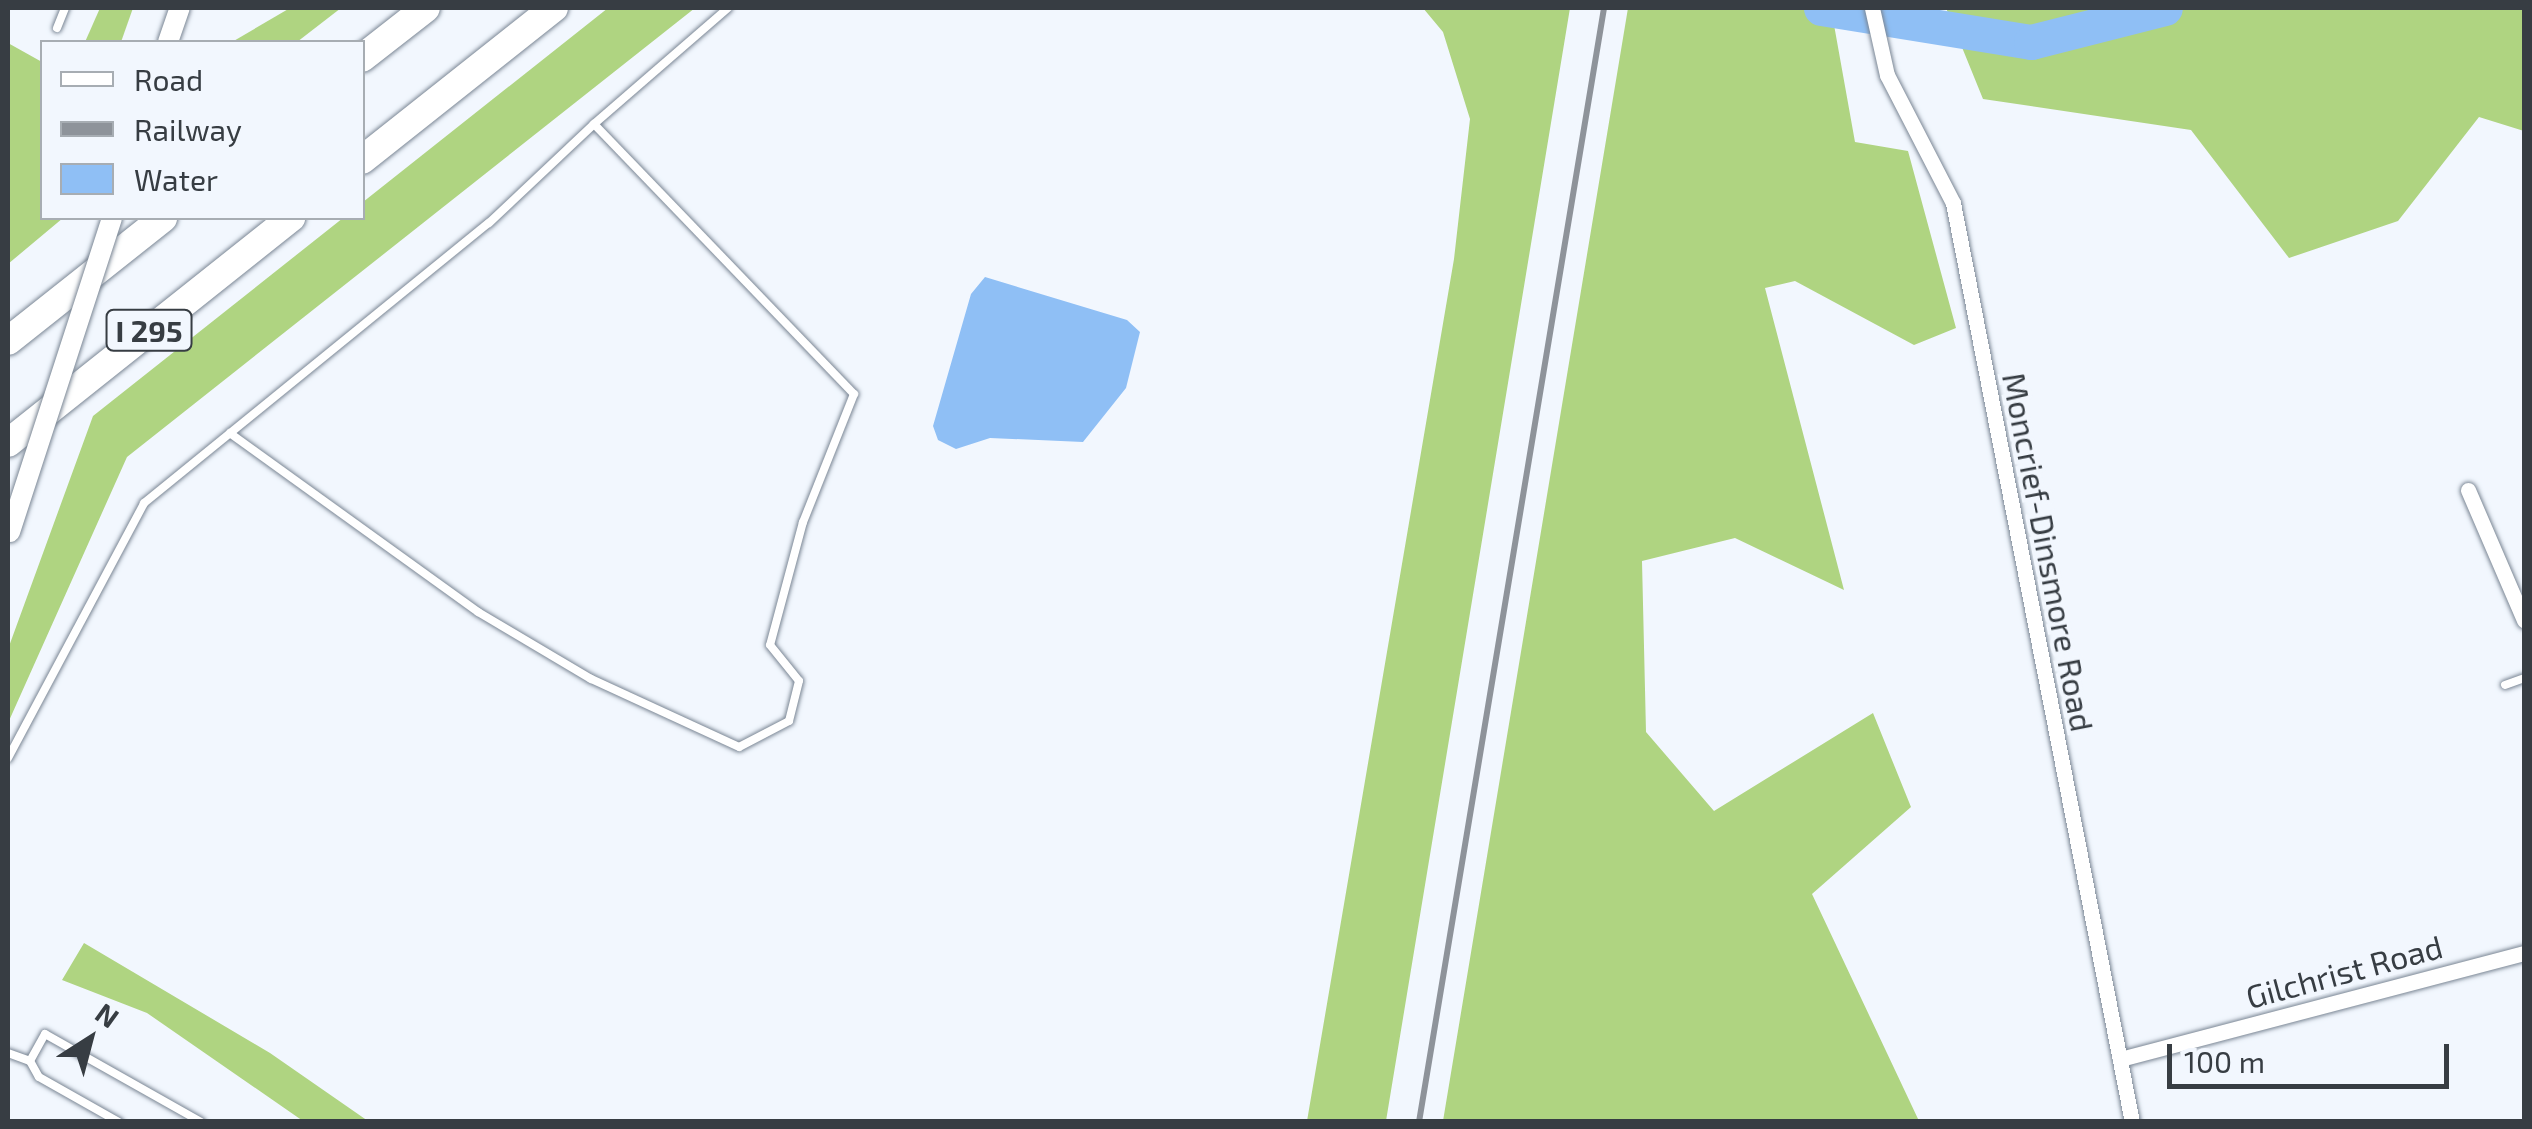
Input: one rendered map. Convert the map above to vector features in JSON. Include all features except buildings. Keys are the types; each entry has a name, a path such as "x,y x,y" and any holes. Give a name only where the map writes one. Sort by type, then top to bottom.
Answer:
{"highway":[{"path":"365,56 426,8"},
{"path":"365,158 554,8"},
{"name":"I 295","path":"8,341 160,220"},
{"name":"I 295","path":"8,443 287,220"}],"street":[{"path":"169,40 180,8"},
{"name":"Moncrief-Dinsmore Road","path":"1872,8 1880,52 1953,203 2132,1122"},
{"path":"9,537 111,220"},
{"path":"2468,490 2524,620"},
{"name":"Gilchrist Road","path":"2120,1059 2524,953"}],"lane":[{"path":"58,28 65,8"},
{"path":"8,758 137,512 728,8"},
{"path":"230,434 478,612 591,679 740,746 771,737 800,697 794,669 770,645 783,588 854,394 594,124"},
{"path":"2506,684 2524,678"},
{"path":"30,1060 45,1034 201,1122"},
{"path":"8,1053 30,1060 40,1077 118,1122"}],"green space":[{"path":"100,8 133,8 122,40 86,40"},
{"path":"290,8 341,8 300,40 235,40"},
{"path":"608,8 695,8 127,457 8,723 8,649 93,416 340,220 365,220 365,200"},
{"path":"1423,8 1570,8 1386,1121 1307,1121 1454,259 1470,119 1443,32"},
{"path":"1628,8 1831,8 1855,142 1908,151 1956,328 1914,345 1795,281 1765,288 1844,590 1735,538 1642,561 1646,732 1714,811 1873,713 1911,807 1812,894 1919,1121 1443,1121"},
{"path":"1946,8 2524,8 2524,131 2479,117 2398,221 2289,258 2191,130 1983,99"},
{"path":"8,43 40,61 40,220 61,220 8,264"},
{"path":"84,943 270,1053 368,1121 303,1121 147,1013 62,980"}],"water":[{"path":"985,277 1127,320 1140,332 1126,388 1083,442 990,438 956,449 938,440 933,426 971,294"}],"waterway":[{"path":"1821,8 2031,42 2165,8"}],"railway":[{"path":"1419,1122 1604,8"}]}
